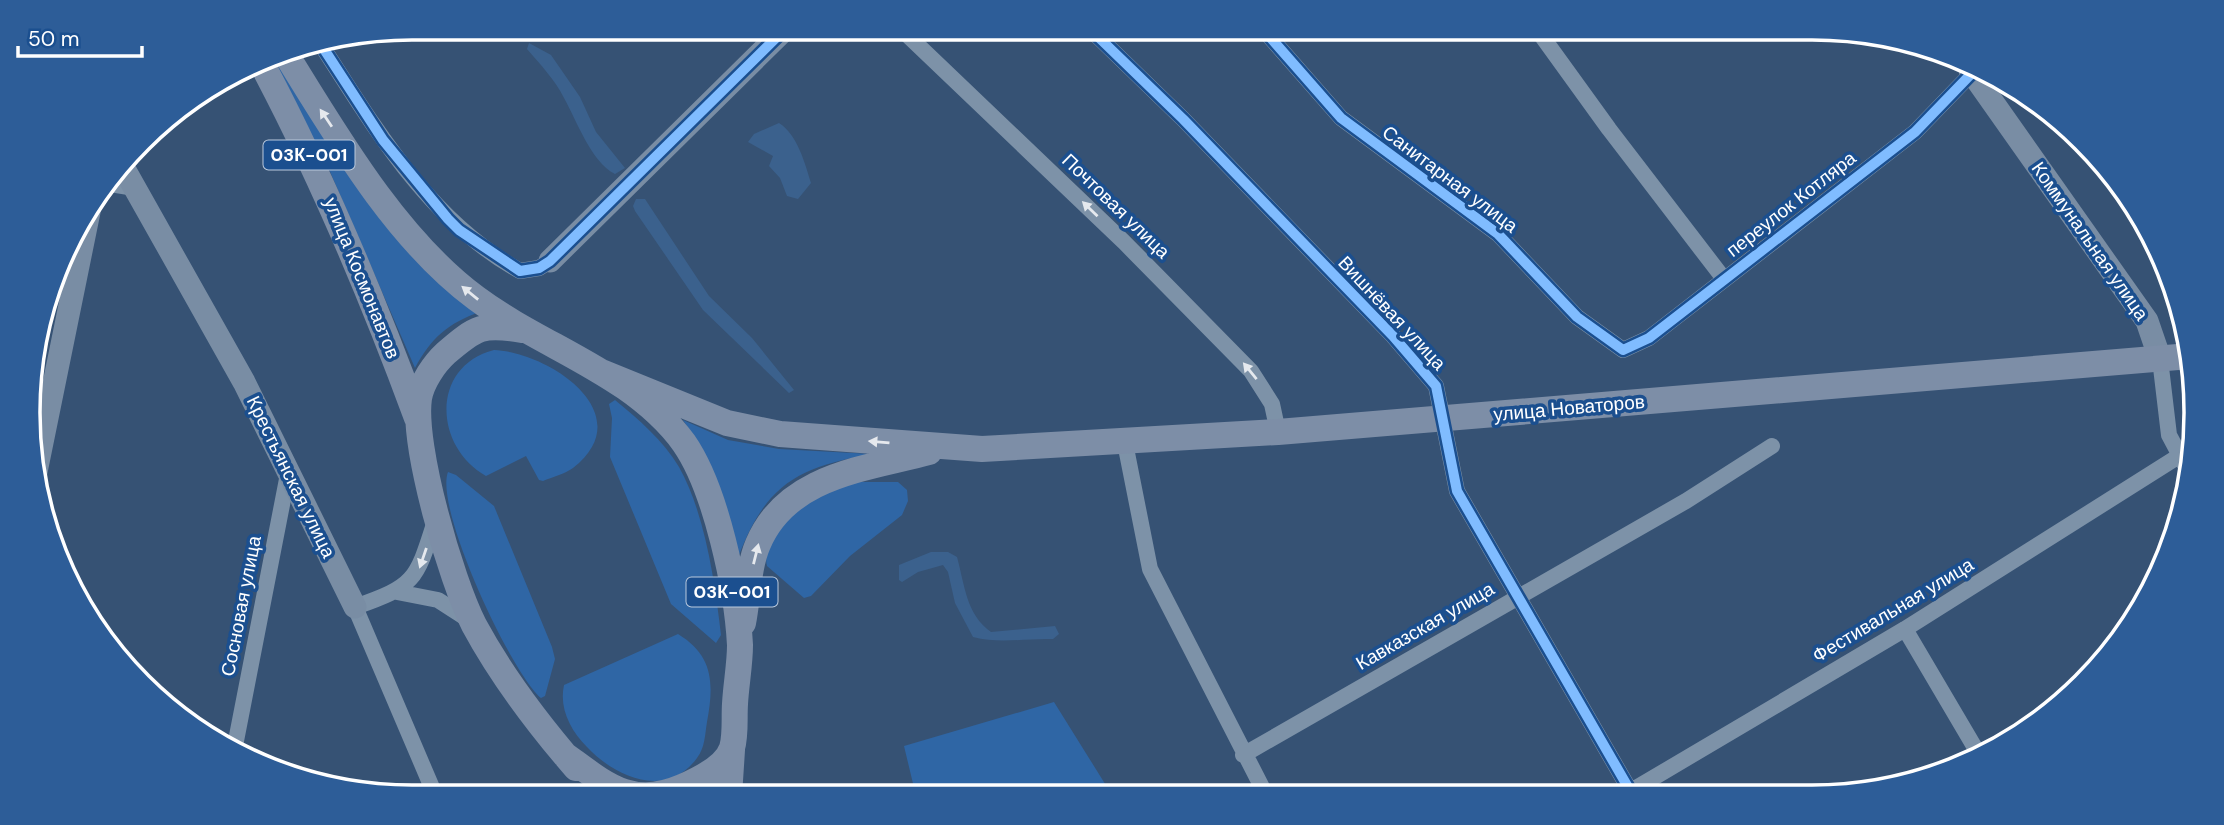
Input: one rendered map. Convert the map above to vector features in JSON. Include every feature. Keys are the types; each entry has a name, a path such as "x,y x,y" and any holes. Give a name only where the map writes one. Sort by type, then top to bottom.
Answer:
{"main road":[{"path":"550,261 774,40"},
{"name":"03К-001","path":"290,61 322,112 404,226 443,270 476,298 600,371 642,401 684,444 708,488 723,544 740,645 730,785"},
{"name":"улица Космонавтов","path":"266,71 299,133 352,248 418,420"},
{"name":"Коммунальная улица","path":"1982,82 2147,321 2160,359"},
{"name":"Крестьянская улица","path":"127,174 244,382 355,607"},
{"path":"42,444 83,239"},
{"name":"03К-001","path":"527,330 489,325 464,337 439,360 425,382 419,397 418,420 436,516 453,572 473,622 515,690 591,785"},
{"name":"улица Новаторов","path":"600,371 727,423 780,434 982,449 1125,443 1278,432 2180,357"},
{"path":"740,645 758,545 772,521 797,494 817,482 947,447"},
{"name":"03К-001","path":"687,785 710,772 732,750"},
{"name":"03К-001","path":"565,755 608,785"}],"street":[{"name":"Почтовая улица","path":"913,40 1125,242 1251,371 1272,404 1278,432"},
{"name":"Вишнёвая улица","path":"1101,40 1183,119 1393,336 1436,386 1445,419 1457,491 1624,785"},
{"name":"Санитарная улица","path":"1273,40 1341,118 1498,234 1577,317 1623,350"},
{"name":"переулок Котляра","path":"1545,40 1724,279"},
{"path":"325,51 383,140 459,230 520,271 539,268 550,261"},
{"name":"переулок Котляра","path":"1623,350 1649,338 1915,132 1977,80"},
{"path":"118,185 135,188"},
{"name":"Коммунальная улица","path":"2160,359 2169,435 2181,459"},
{"path":"1125,443 1150,569 1260,785"},
{"name":"Кавказская улица","path":"1243,755 1686,501 1772,446"},
{"name":"Фестивальная улица","path":"1642,785 2181,463"},
{"name":"Сосновая улица","path":"236,740 288,474"},
{"path":"355,607 397,592 420,568 436,516"},
{"path":"397,592 438,600 473,622"},
{"name":"Крестьянская улица","path":"355,607 431,785"},
{"path":"1905,629 1974,747"}],"shaded area":[{"path":"529,43 551,55 580,97 596,132 625,168 615,174 606,168 592,151 556,85 527,49"},
{"path":"282,64 480,312 459,321 442,333 427,348 415,368 328,167 275,67"},
{"path":"779,123 791,134 811,183 798,199 787,196 780,178 769,166 773,156 748,142 754,134"},
{"path":"636,199 645,199 709,296 752,338 794,390 789,393 703,310 635,211 633,206"},
{"path":"494,350 516,353 561,374 580,390 593,407 598,427 592,448 570,470 543,481 539,480 526,456 486,476 469,463 456,446 446,408 450,389 459,372 473,359"},
{"path":"615,400 666,448 688,485 696,505 712,571 721,635 716,643 671,604 610,457 612,418 609,404"},
{"path":"683,420 728,440 779,449 871,454 824,466 788,483 761,511 739,555 703,450"},
{"path":"448,472 456,475 494,506 555,659 545,696 541,698 512,657 463,553 452,519 447,491"},
{"path":"847,482 898,482 907,490 908,501 902,515 850,556 811,596 804,598 767,566 767,551 779,525 795,506 813,495"},
{"path":"931,552 948,552 957,557 971,608 991,632 1055,626 1059,634 1053,639 1003,640 973,637 955,603 948,572 943,565 918,572 902,582 899,580 899,565"},
{"path":"678,634 699,652 709,672 709,708 700,754 685,771 671,778 656,781 626,775 598,758 571,726 563,702 564,685"},
{"path":"1054,702 1106,785 913,785 904,746"}],"cycle path":[{"path":"325,51 383,140 448,219 459,230 520,271 539,268 550,261 774,40"},
{"path":"1101,40 1183,119 1393,336 1436,386 1457,491 1627,785"},
{"path":"1273,40 1341,118 1498,234 1577,317 1623,350 1649,338 1915,132 1969,76"}]}
